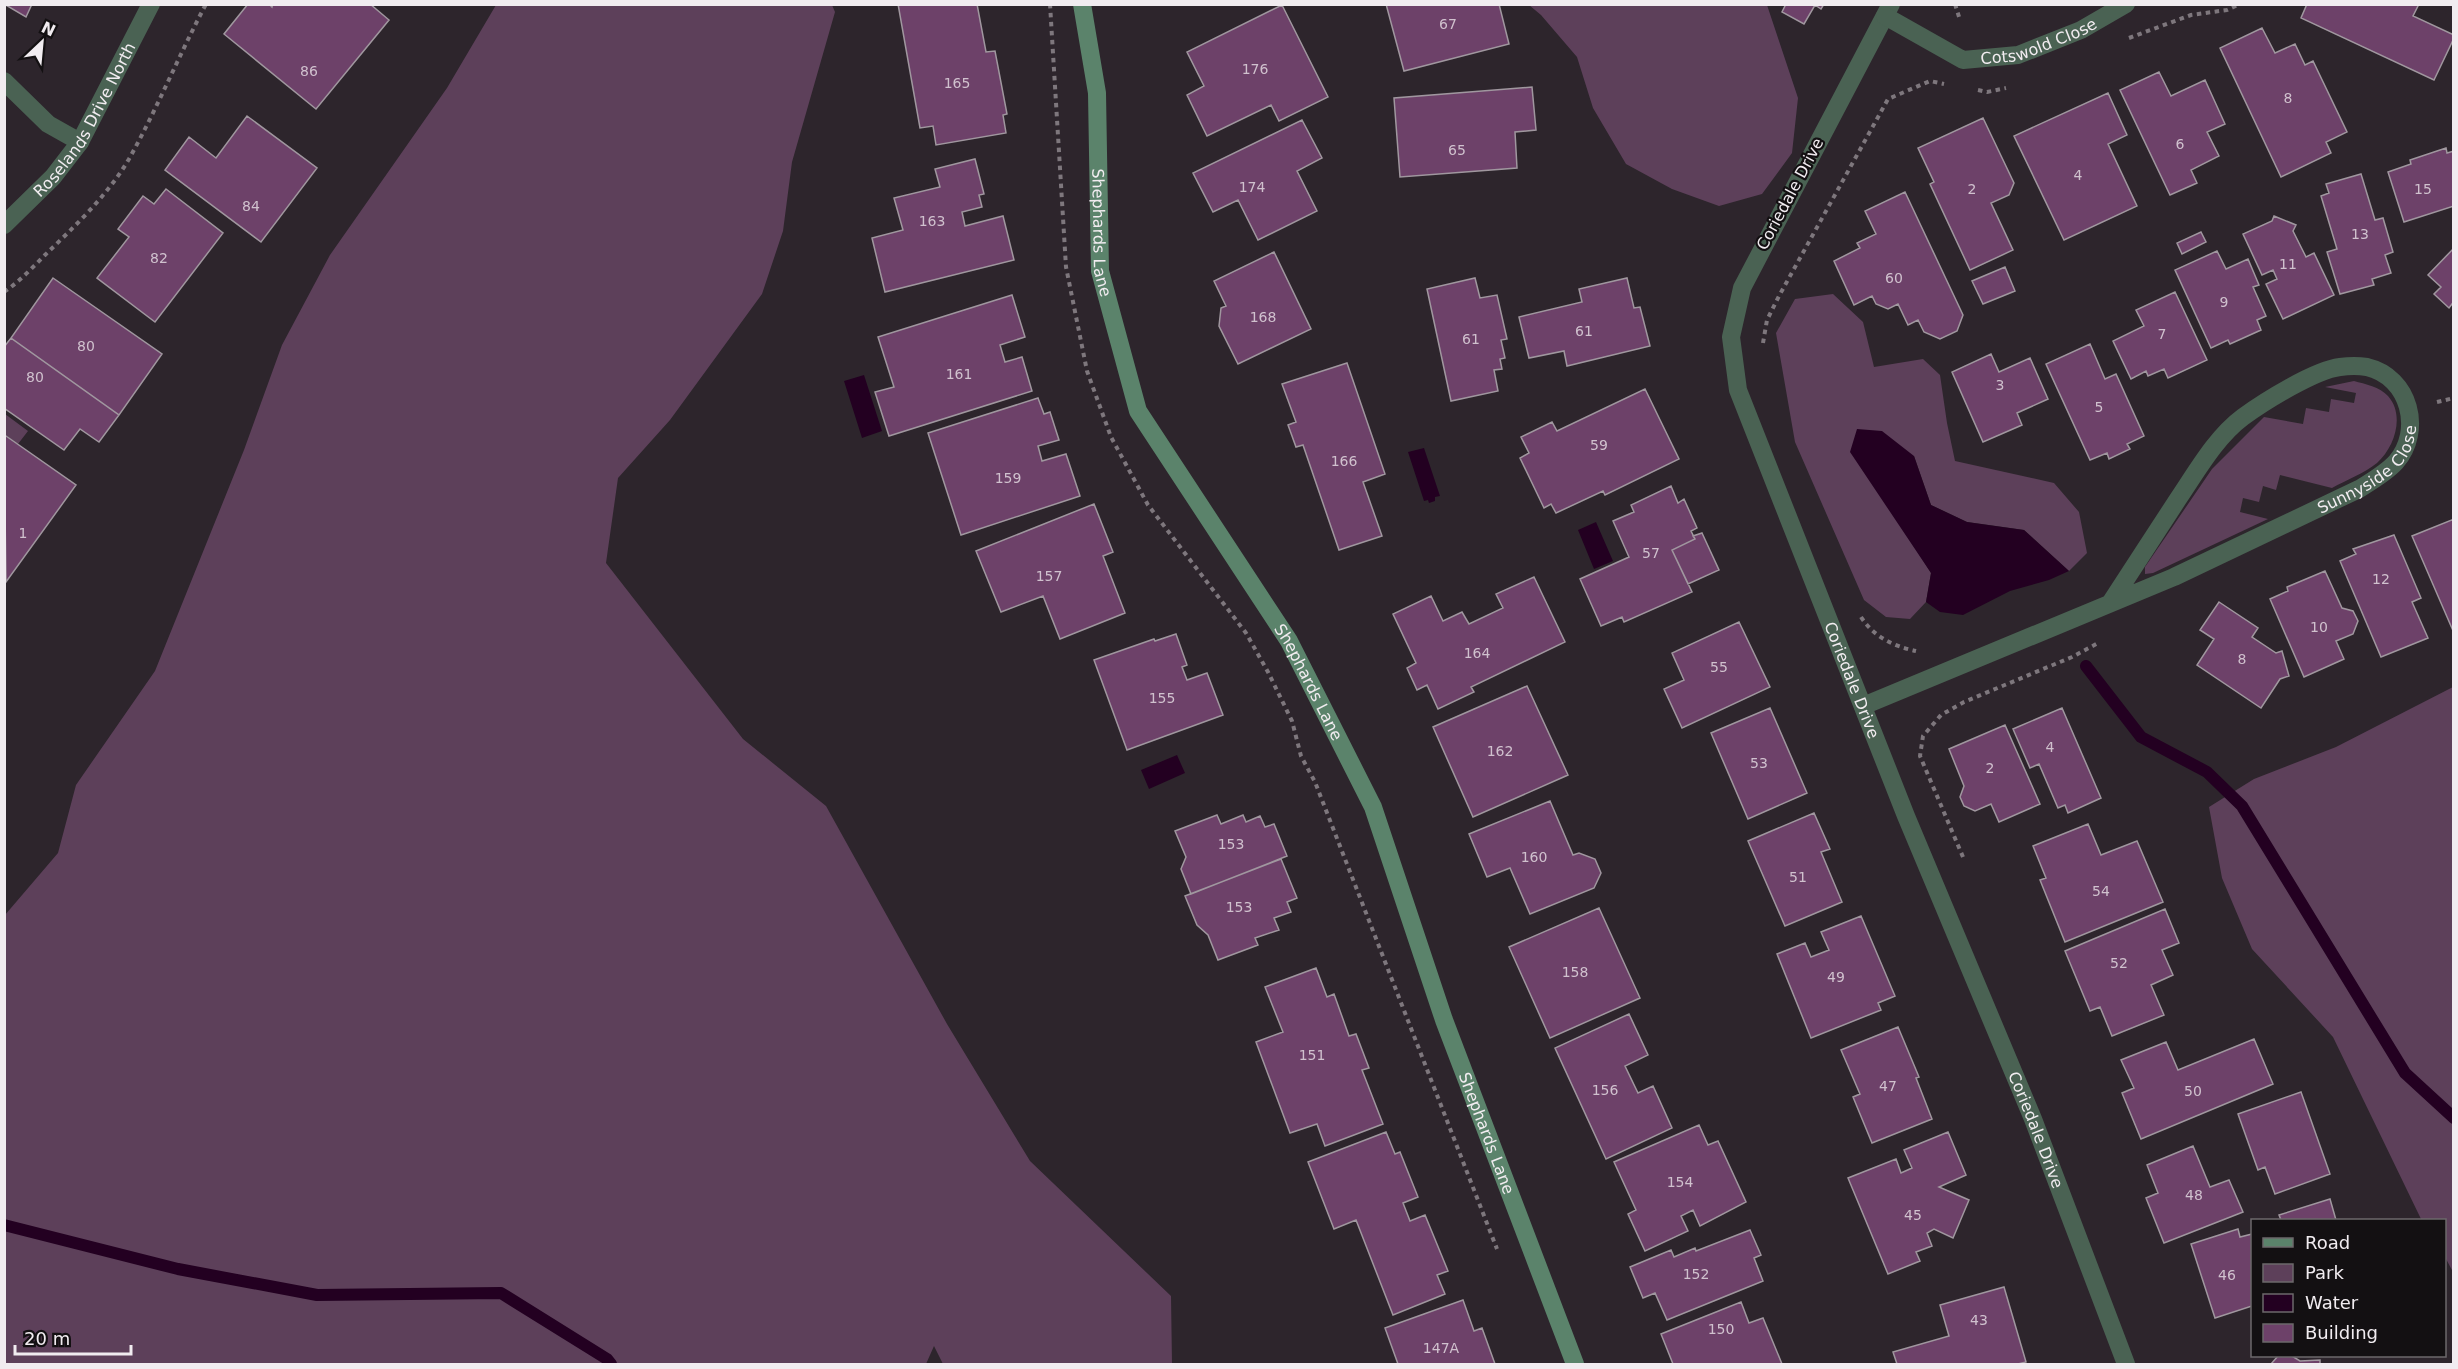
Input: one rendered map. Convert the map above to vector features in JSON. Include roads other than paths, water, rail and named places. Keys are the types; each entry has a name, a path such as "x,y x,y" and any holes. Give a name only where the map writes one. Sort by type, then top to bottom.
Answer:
{"street":[{"name":"Roselands Drive North","path":"4,225 60,169 80,142 152,4"},
{"name":"Shephards Lane","path":"1082,4 1097,93 1100,271 1138,411 1289,641 1373,807 1444,1020 1575,1365"},
{"name":"Cotswold Close","path":"1888,10 1963,60 2018,55 2081,30 2126,4"},
{"name":"Coriedale Drive","path":"1888,10 1742,288 1731,337 1738,390 1906,816 2033,1119 2126,1365"},
{"path":"4,81 48,124 80,142"},
{"name":"Sunnyside Close","path":"1863,706 2174,577 2324,507 2379,476 2397,461 2407,442 2412,425 2409,406 2400,388 2385,375 2367,367 2338,367 2301,382 2242,418 2215,446 2111,602"}],"water":[{"path":"864,375 882,431 862,438 844,381"},
{"path":"1857,429 1882,431 1914,456 1931,505 1967,522 2024,530 2069,571 2049,580 2010,591 1963,615 1940,612 1926,602 1931,573 1850,452"},
{"path":"1424,448 1440,496 1435,497 1435,501 1429,503 1428,500 1424,501 1408,452"},
{"path":"1596,522 1613,561 1594,569 1578,530"},
{"path":"1177,755 1185,773 1149,789 1141,770"}],"waterway":[{"path":"2086,666 2141,737 2207,772 2242,806 2405,1073 2454,1118"},
{"path":"4,1225 178,1269 317,1295 501,1293 607,1359 611,1364"}]}
